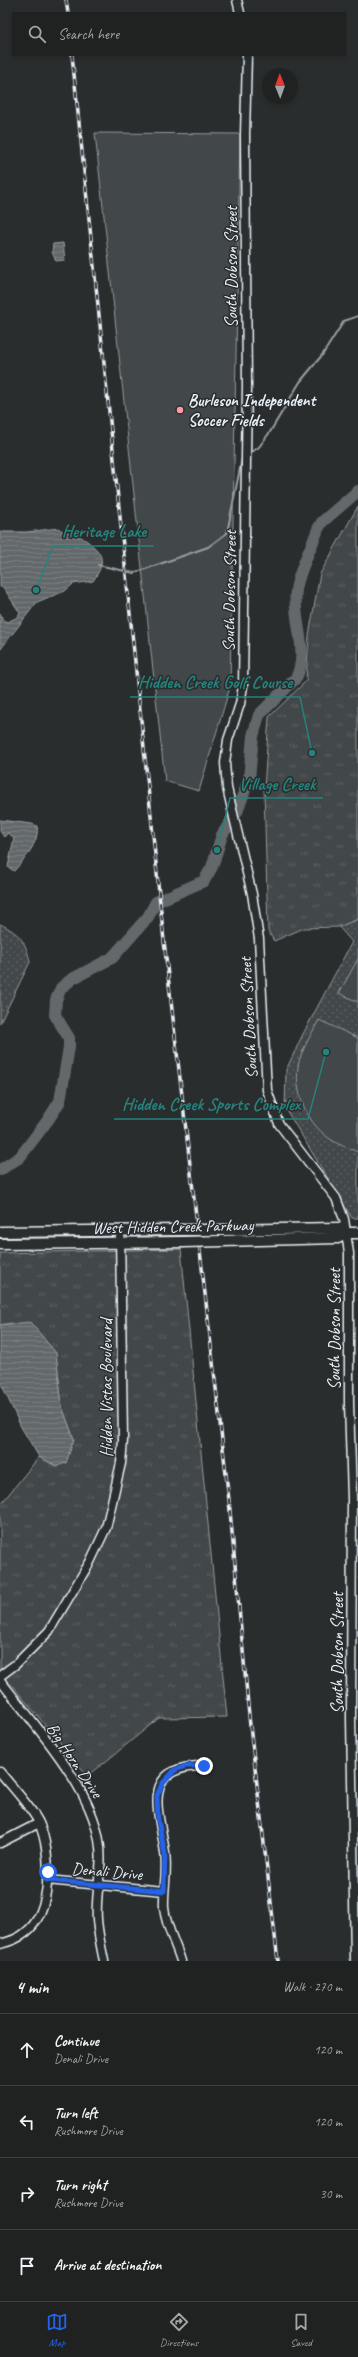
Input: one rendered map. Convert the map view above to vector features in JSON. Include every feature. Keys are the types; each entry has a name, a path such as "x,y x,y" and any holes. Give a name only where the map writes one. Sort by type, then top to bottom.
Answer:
{"main road":[{"name":"West Hidden Creek Parkway","path":"0,1232 338,1228 346,1233 338,1238 183,1242 0,1244"},
{"path":"346,1233 358,1233"}],"street":[{"path":"237,0 240,12"},
{"name":"South Dobson Street","path":"247,56 245,134 247,384 243,686 240,704 228,740 226,755 227,788 252,894 259,940 267,1090 279,1124 336,1198 346,1233 350,1274 351,1723 355,1961"},
{"name":"Hidden Vistas Boulevard","path":"0,1676 16,1664 49,1631 90,1562 106,1528 121,1463 120,1231"},
{"name":"Big Horn Drive","path":"0,1680 58,1757 93,1814 99,1840 101,1862 98,1885 97,1919 104,1961"},
{"path":"181,1961 166,1919 164,1891 165,1854 158,1820 157,1796 162,1784 175,1770 186,1766 204,1766"},
{"path":"0,1772 39,1822 45,1842 47,1880 44,1903 37,1920 25,1933 0,1944"},
{"path":"0,1843 39,1822"},
{"name":"Denali Drive","path":"47,1880 164,1891"}],"green space":[{"name":"Burleson Independent Soccer Fields","path":"95,133 240,134 230,687 199,791 165,781"},
{"path":"358,506 358,919 339,927 304,928 274,941 268,931 264,789 269,717 306,681 309,635 320,574"},
{"path":"358,919 358,1218 352,1218 285,1108 286,1070 303,1034 352,942 339,927"},
{"path":"0,924 21,938 30,962 0,1023"},
{"path":"358,959 358,1002 339,993"},
{"path":"319,1020 358,1038 358,1152 336,1143 321,1132 313,1123 302,1102 297,1078 298,1067 301,1055"},
{"path":"181,1249 227,1717 159,1718 88,1776 11,1684 0,1678 0,1505 39,1457 56,1466 74,1439 62,1407 56,1353 11,1323 0,1325 0,1253"}],"shaded area":[{"path":"63,243 65,260 56,261 52,252 53,244"},
{"path":"58,528 64,532 77,535 93,546 100,554 100,569 93,581 73,584 65,591 37,602 0,650 0,613 3,620 7,622 18,617 20,613 3,587 0,587 0,532 27,532"},
{"path":"0,820 37,826 34,844 14,871 8,867 14,838 8,833 4,837 0,831"},
{"path":"30,1322 56,1353 62,1407 74,1439 66,1463 57,1466 39,1457 21,1427 0,1381 0,1325"}],"waterway":[{"path":"252,452 259,447 270,432 300,382 323,354 344,321 358,316"},
{"path":"98,565 134,573 208,547 227,533 242,458"},
{"path":"0,1170 20,1157 48,1120 60,1101 69,1047 69,1038 55,1015 56,1000 61,988 72,979 112,958 148,917 156,902 204,881 212,867 222,835 237,812 249,779 253,736 259,715 296,678 300,668 301,646 295,601 296,590 302,567 322,522 358,491"}],"railway":[{"path":"66,0 68,12"},
{"path":"72,56 164,941 229,1500 250,1726 278,1961"}],"place":[{"name":"Burleson Independent Soccer Fields","path":"180,410"},
{"name":"Heritage Lake","path":"36,590"},
{"name":"Hidden Creek Golf Course","path":"312,753"},
{"name":"Village Creek","path":"217,850"},
{"name":"Hidden Creek Sports Complex","path":"326,1052"}],"route":[{"path":"48,1872 47,1880 164,1891 166,1870 165,1854 156,1810 157,1796 162,1784 175,1770 186,1766 204,1766"}]}
